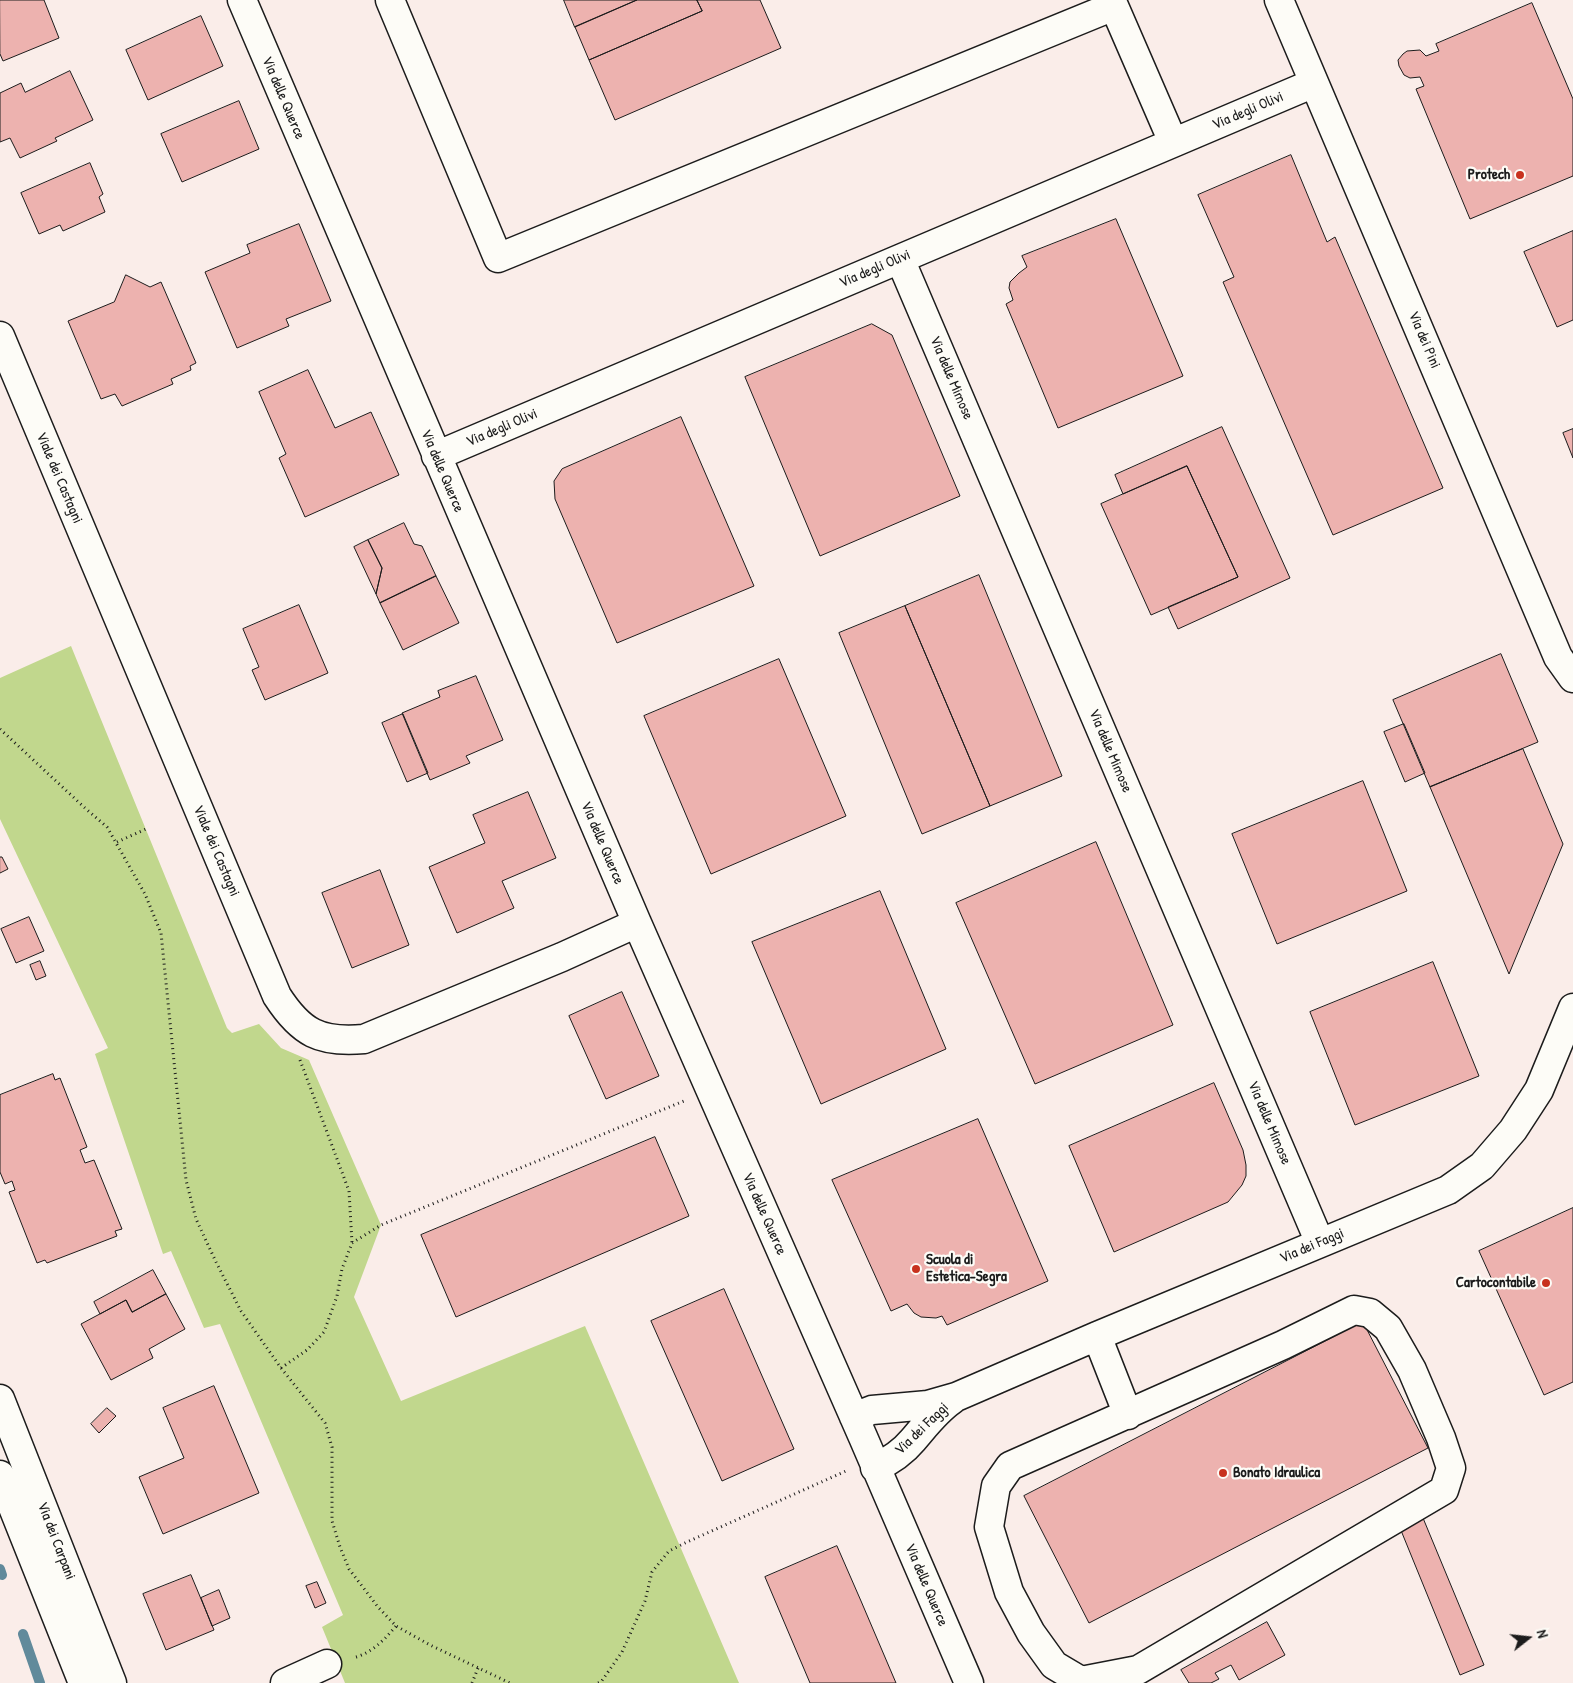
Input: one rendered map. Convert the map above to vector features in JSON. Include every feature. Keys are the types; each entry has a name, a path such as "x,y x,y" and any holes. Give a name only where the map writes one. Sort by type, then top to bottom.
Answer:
{"street":[{"path":"390,0 498,258 1114,6 1173,142"},
{"name":"Via dei Pini","path":"1279,0 1558,657 1573,678"},
{"name":"Via delle Querce","path":"247,2 436,456 636,923 854,1417 863,1468 969,1683"},
{"name":"Via degli Olivi","path":"436,456 1314,83"},
{"name":"Via delle Mimose","path":"900,259 1320,1243"},
{"name":"Viale dei Castagni","path":"0,336 276,996 292,1016 304,1027 323,1038 344,1041 364,1039 562,957 636,923"},
{"name":"Via dei Faggi","path":"854,1417 879,1409 928,1405 969,1391 1448,1190 1482,1166 1513,1130 1539,1090 1573,1008"},
{"path":"1354,1310 1370,1313 1388,1328 1412,1370 1441,1438 1451,1468 1444,1490 1138,1670 1081,1681 1054,1665 1031,1633 1009,1592 989,1527 996,1486 1010,1466 1128,1415 1283,1345 1354,1310"},
{"path":"1097,1336 1128,1415"},
{"name":"Via dei Faggi","path":"863,1468 886,1463 901,1452 946,1404 969,1391"},
{"name":"Via dei Carpani","path":"0,1399 112,1683"},
{"name":"Via dei Carpani","path":"0,1475 83,1683"},
{"path":"285,1683 327,1664"}],"path":[{"path":"0,729 84,808 107,827 117,842 125,862 145,894 161,933 186,1180 196,1219 241,1311 281,1368 325,1423 332,1447 332,1521 349,1569 378,1607 396,1626 430,1645 510,1683"},
{"path":"117,842 146,829"},
{"path":"281,1368 307,1350 324,1332 337,1296 342,1269 352,1243 349,1191 298,1053"},
{"path":"352,1243 381,1226 690,1098"},
{"path":"598,1683 601,1682 622,1652 645,1601 652,1572 669,1551 863,1468"},
{"path":"327,1664 364,1654 382,1642 396,1626"},
{"path":"472,1683 478,1668"}],"green space":[{"path":"71,646 227,1028 232,1033 259,1024 281,1048 309,1060 381,1225 354,1297 401,1401 585,1326 739,1683 345,1683 322,1627 343,1615 220,1324 204,1328 171,1251 163,1254 95,1054 108,1048 0,819 0,678"}],"building":[{"path":"0,0 44,0 59,38 3,61 0,54"},
{"path":"564,0 637,0 575,27"},
{"path":"637,0 697,0 702,11 589,60 575,27"},
{"path":"697,0 760,0 781,48 615,120 589,60 702,11"},
{"path":"1532,3 1573,99 1573,176 1470,219 1416,89 1424,86 1420,77 1410,78 1404,75 1398,60 1407,51 1420,50 1426,56 1439,51 1436,44"},
{"path":"201,16 223,66 148,100 126,50"},
{"path":"70,71 93,120 55,138 57,141 20,158 10,138 0,142 0,93 21,83 25,92"},
{"path":"239,101 259,149 182,182 161,134"},
{"path":"1291,155 1327,242 1335,237 1443,488 1333,535 1223,282 1234,277 1198,195"},
{"path":"90,163 103,194 99,197 105,212 63,231 60,225 39,234 21,193"},
{"path":"1116,219 1183,376 1058,428 1006,304 1013,300 1009,288 1010,282 1027,267 1022,256"},
{"path":"299,224 331,301 286,319 289,326 237,348 205,272 250,253 247,245"},
{"path":"1573,231 1573,320 1557,327 1524,252"},
{"path":"126,275 150,287 161,282 196,363 190,366 191,370 171,379 173,384 122,406 115,394 101,399 68,321 114,302"},
{"path":"872,324 892,335 960,496 820,556 745,377"},
{"path":"308,370 335,428 371,412 399,475 305,517 279,458 286,454 259,392"},
{"path":"681,417 754,586 617,643 555,499 554,481 562,469"},
{"path":"1222,427 1290,578 1178,629 1168,607 1238,577 1187,466 1123,494 1115,475"},
{"path":"1573,429 1573,458 1563,433"},
{"path":"1187,466 1238,577 1151,615 1101,504"},
{"path":"404,523 414,544 422,546 436,576 380,603 376,594 382,568 368,540"},
{"path":"368,540 382,568 376,594 354,547"},
{"path":"979,575 1062,776 990,806 905,606"},
{"path":"436,576 459,623 403,650 380,603"},
{"path":"299,605 328,673 265,700 252,670 259,667 243,629"},
{"path":"905,606 990,806 922,834 839,633"},
{"path":"1501,654 1538,742 1430,787 1393,700"},
{"path":"779,659 846,816 711,874 644,716"},
{"path":"476,676 503,740 466,756 470,763 430,780 402,713 440,697 438,691"},
{"path":"403,714 428,773 407,782 382,723"},
{"path":"1404,724 1425,773 1405,782 1384,732"},
{"path":"1523,749 1563,844 1509,974 1430,787"},
{"path":"1363,781 1407,891 1277,944 1232,834"},
{"path":"528,792 556,858 502,881 514,908 457,933 429,867 485,843 473,815"},
{"path":"1096,842 1173,1025 1035,1084 956,903"},
{"path":"0,857 2,857 8,869 0,873"},
{"path":"380,870 409,945 352,968 322,893"},
{"path":"880,891 946,1049 821,1104 752,942"},
{"path":"29,917 44,951 16,963 1,929"},
{"path":"40,961 46,976 36,980 30,965"},
{"path":"1433,962 1479,1076 1355,1125 1310,1012"},
{"path":"622,992 659,1076 606,1099 569,1016"},
{"path":"53,1074 55,1080 60,1078 87,1147 80,1150 85,1163 94,1160 122,1229 115,1231 117,1236 47,1263 45,1260 37,1263 9,1192 15,1190 12,1181 5,1184 0,1172 0,1095"},
{"path":"1214,1083 1243,1150 1246,1176 1242,1185 1228,1202 1114,1252 1069,1146"},
{"path":"978,1119 1048,1281 947,1325 942,1316 936,1318 921,1317 914,1313 907,1304 891,1311 832,1180"},
{"path":"655,1137 689,1216 456,1317 421,1235"},
{"path":"1573,1208 1573,1382 1544,1395 1479,1251"},
{"path":"153,1270 166,1294 132,1312 126,1300 100,1314 94,1302"},
{"path":"724,1289 794,1449 722,1481 651,1321"},
{"path":"166,1294 185,1329 149,1349 153,1358 111,1380 81,1324 126,1300 132,1312"},
{"name":"Bonato Idraulica","path":"1363,1322 1428,1448 1089,1623 1024,1496"},
{"path":"214,1386 259,1493 163,1534 139,1477 184,1458 163,1408"},
{"path":"107,1408 116,1416 99,1433 91,1424"},
{"path":"1423,1518 1484,1665 1460,1675 1400,1528"},
{"path":"837,1546 896,1683 810,1683 765,1577"},
{"path":"191,1575 214,1630 166,1650 143,1594"},
{"path":"317,1582 326,1603 315,1608 306,1586"},
{"path":"219,1590 230,1618 212,1626 201,1598"},
{"path":"1267,1622 1285,1655 1239,1680 1231,1665 1215,1673 1219,1679 1211,1683 1189,1683 1181,1670"}],"waterway":[{"path":"0,1569 2,1575"},
{"path":"23,1634 40,1683"}],"place":[{"name":"Protech","path":"1520,175"},
{"name":"Scuola di Estetica-Segra","path":"916,1269"},
{"name":"Cartocontabile","path":"1546,1283"},
{"name":"Bonato Idraulica","path":"1223,1473"}]}
